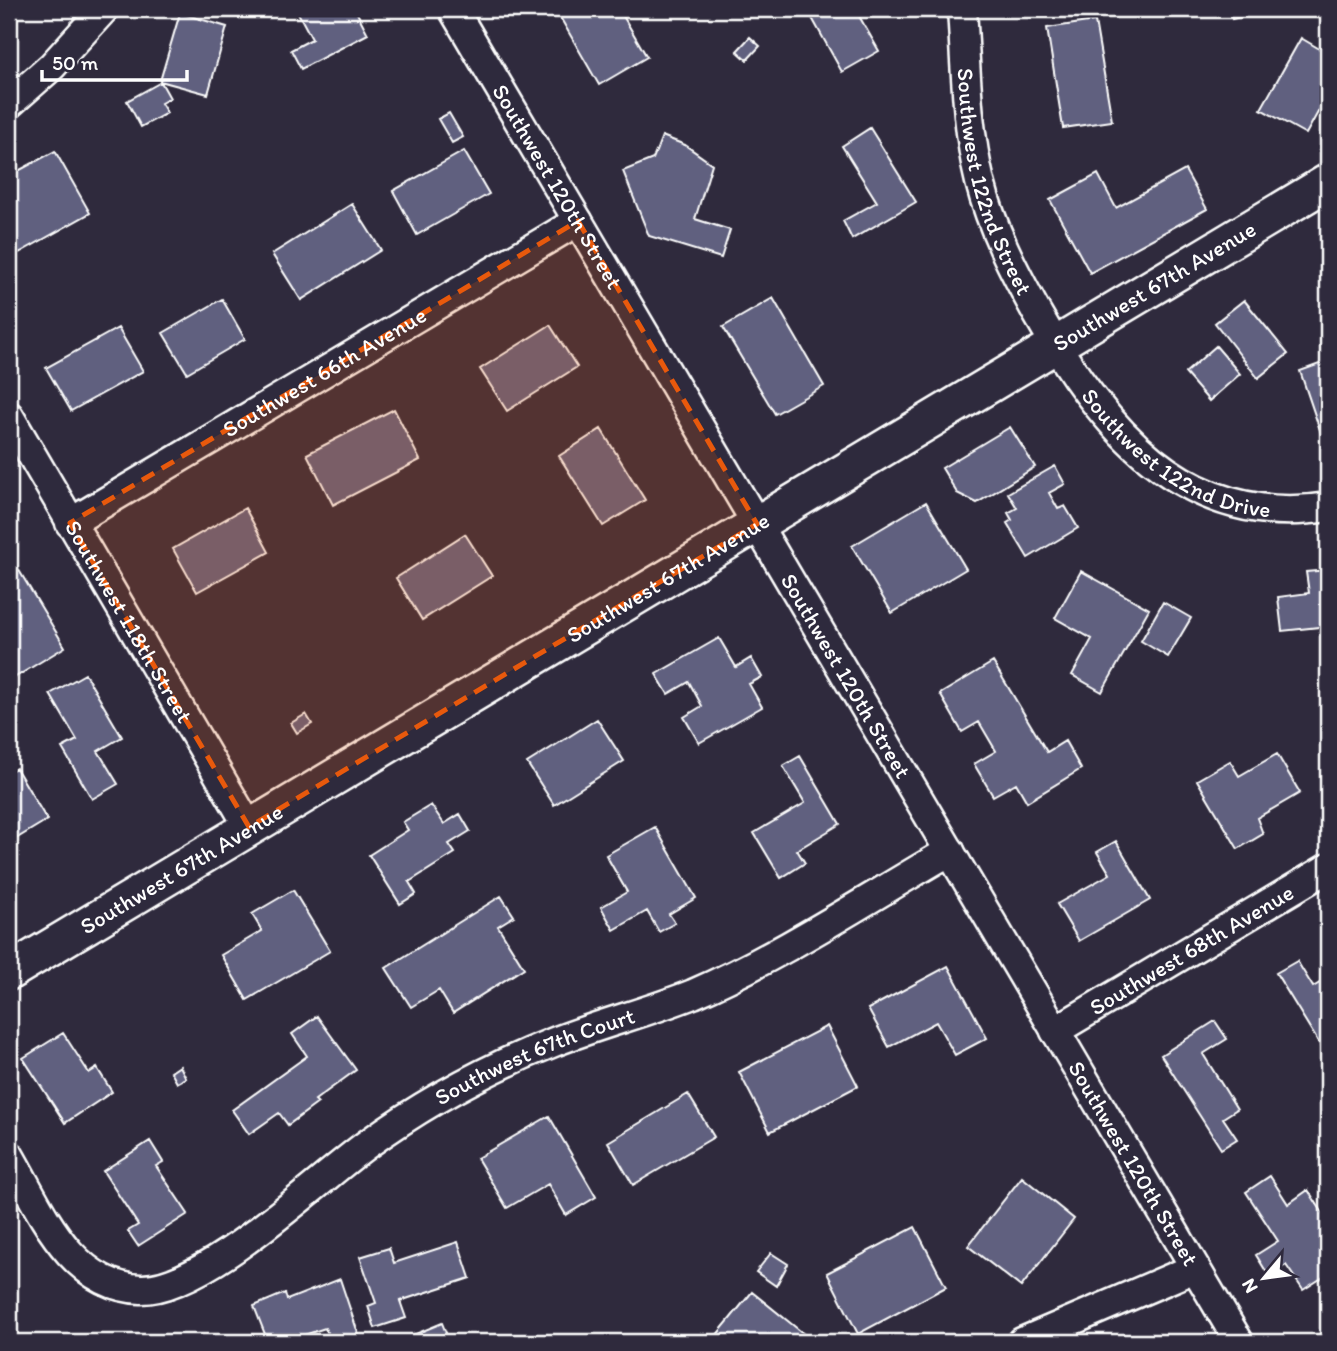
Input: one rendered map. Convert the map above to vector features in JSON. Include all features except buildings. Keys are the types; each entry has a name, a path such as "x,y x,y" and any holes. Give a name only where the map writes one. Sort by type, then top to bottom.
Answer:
{"main road":[{"name":"Southwest 67th Avenue","path":"9,972 1328,182"}],"street":[{"path":"9,104 52,66 104,9"},
{"name":"Southwest 120th Street","path":"455,9 1240,1342"},
{"name":"Southwest 122nd Street","path":"962,9 970,131 980,183 1009,259 1057,345"},
{"name":"Southwest 66th Avenue","path":"70,523 578,221"},
{"name":"Southwest 122nd Drive","path":"1057,345 1108,422 1142,454 1164,470 1210,493 1250,506 1297,510 1328,507"},
{"name":"Southwest 118th Street","path":"9,416 249,827"},
{"name":"Southwest 67th Court","path":"9,1155 55,1232 76,1260 110,1284 140,1289 167,1285 199,1270 252,1234 367,1145 450,1092 553,1042 674,1001 734,974 794,943 950,851"},
{"name":"Southwest 68th Avenue","path":"1055,1031 1328,867"},
{"path":"1022,1342 1195,1268"}],"highlighted area":[{"path":"578,221 757,524 249,827 70,523"}]}
